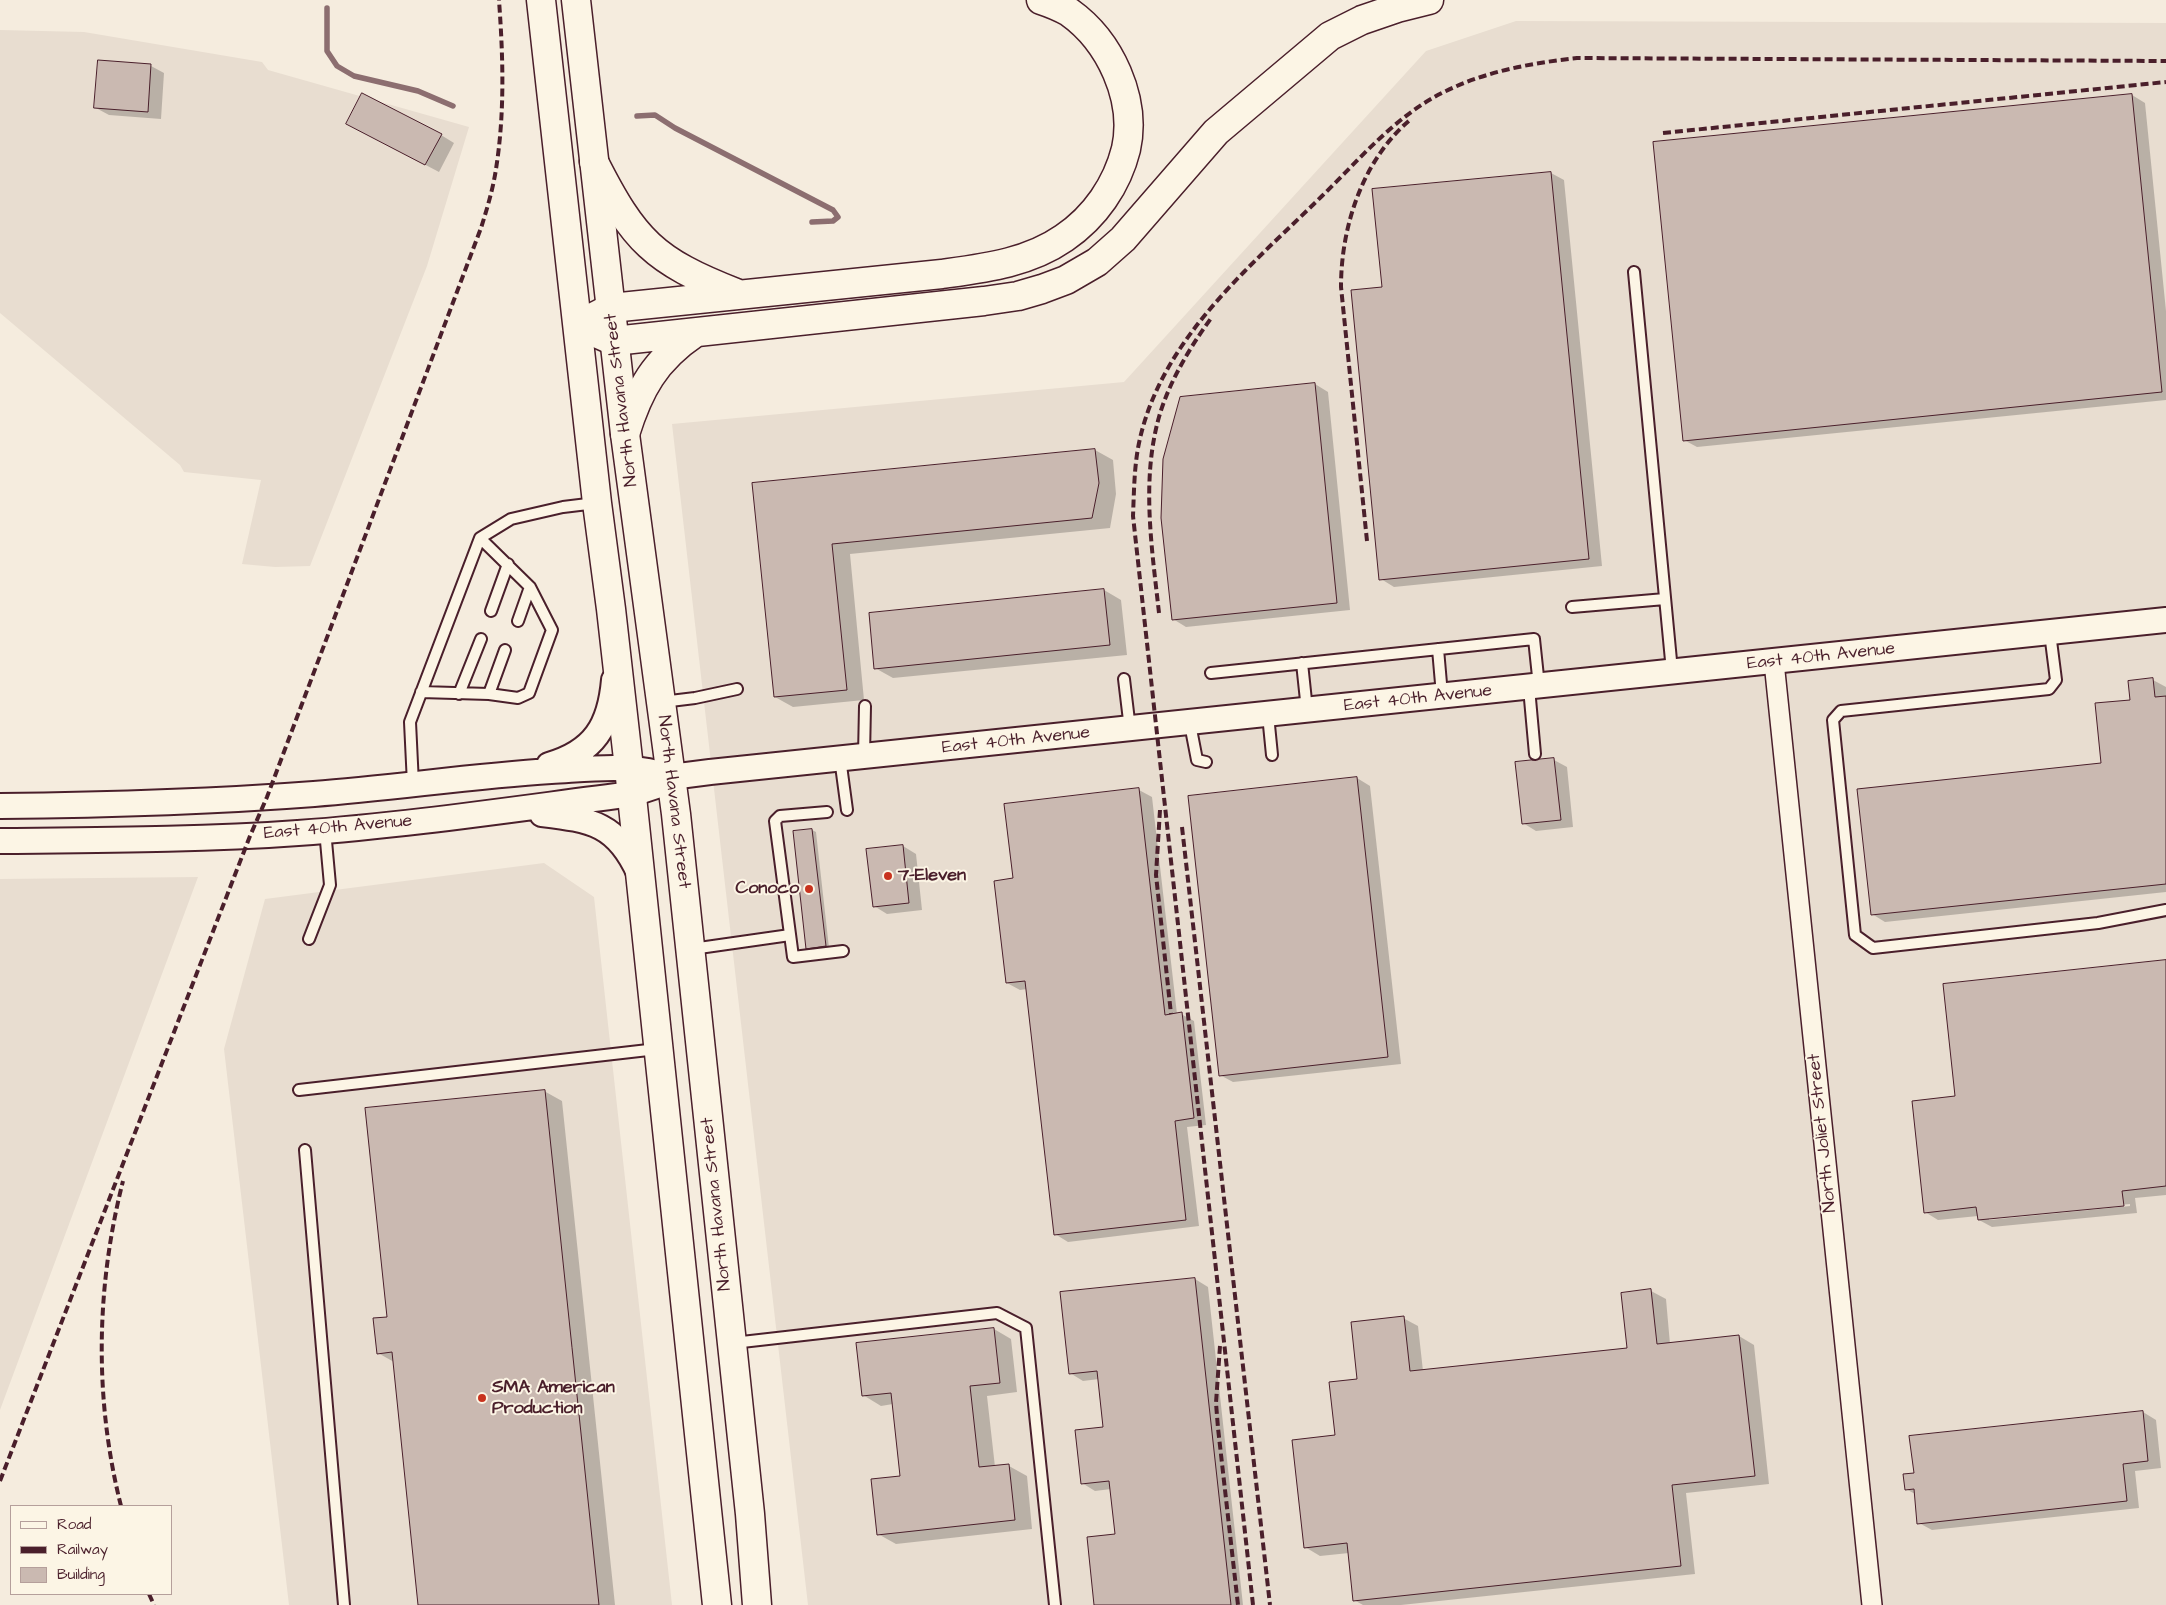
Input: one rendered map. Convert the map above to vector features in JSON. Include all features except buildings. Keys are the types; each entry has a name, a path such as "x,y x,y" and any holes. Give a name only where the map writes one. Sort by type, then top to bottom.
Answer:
{"main road":[{"name":"North Havana Street","path":"541,0 597,503 631,781 717,1605"},
{"name":"North Havana Street","path":"576,0 625,434 671,777 691,949 750,1514 757,1605"},
{"path":"578,325 611,308 942,274 1012,262 1048,248 1080,225 1097,208 1119,171 1126,148 1128,128 1127,107 1122,86 1103,46 1069,12 1041,0"},
{"path":"578,325 614,341 984,301 1018,296 1066,280 1097,262 1123,239 1216,132 1330,36 1362,20 1429,0"},
{"path":"594,162 623,214 650,248 691,274 740,294"},
{"path":"625,434 634,404 647,379 671,351 695,333"}],"street":[{"name":"East 40th Avenue","path":"0,841 198,839 325,830 504,810 631,781 652,770 671,777 2166,620"},
{"path":"516,774 567,759 578,753 593,740 604,724 609,709 617,657"},
{"name":"North Joliet Street","path":"1774,662 1872,1605"},
{"name":"East 40th Avenue","path":"0,806 217,800 316,794 516,774 631,781"},
{"path":"504,810 585,821 609,831 626,848 640,878"}],"lane":[{"path":"1634,272 1672,672"},
{"path":"414,784 410,722 480,538 512,519 563,507 597,503"},
{"path":"421,692 489,694 518,698 529,693 551,636 550,625 530,587 480,538"},
{"path":"490,611 508,564"},
{"path":"518,621 530,587"},
{"path":"1572,608 1665,599"},
{"path":"2050,632 2056,680 2049,689 1841,711 1833,720 1854,935 1873,948 2098,923 2166,910"},
{"path":"459,694 481,638"},
{"path":"1211,673 1534,639 1535,754"},
{"path":"1438,649 1442,697"},
{"path":"489,694 506,650"},
{"path":"1302,663 1308,711"},
{"path":"1124,679 1130,730"},
{"path":"660,702 695,698 737,689"},
{"path":"864,756 865,706"},
{"path":"1268,715 1272,755"},
{"path":"1190,724 1197,760 1206,762"},
{"path":"840,758 847,810"},
{"path":"827,812 780,816 776,820 792,955 795,958 843,951"},
{"path":"310,938 330,885 325,830"},
{"path":"691,949 790,935"},
{"path":"299,1090 658,1049"},
{"path":"304,1150 344,1605"},
{"path":"732,1343 997,1314 1026,1328 1055,1605"}],"shaded area":[{"path":"1516,21 2166,23 2166,1605 808,1605 672,424 1124,382 1426,51"},
{"path":"0,30 84,32 262,62 268,70 469,127 427,266 310,566 275,567 242,564 261,480 184,472 180,465 0,313"},
{"path":"544,863 594,897 672,1605 289,1605 224,1049 265,899"},
{"path":"198,877 0,1410 0,879"}],"waterway":[{"path":"327,8 327,51 337,66 354,76 418,91 453,106"},
{"path":"637,116 655,115 675,128 833,210 838,217 833,221 812,222"}],"railway":[{"path":"0,1481 250,836 267,797 481,228 495,176 501,126 502,63 499,0"},
{"path":"1253,1605 1133,516 1138,448 1149,409 1165,374 1186,340 1237,279 1380,138 1411,112 1428,101 1477,78 1527,65 1577,58 2166,61"},
{"path":"1663,133 2166,82"},
{"path":"1367,541 1341,287 1342,264 1350,218 1358,195 1380,154 1394,135 1411,119"},
{"path":"1159,613 1151,540 1149,490 1154,441 1163,404 1174,378 1212,317"},
{"path":"1160,810 1156,875 1171,1014"},
{"path":"1182,827 1270,1605"},
{"path":"121,1505 112,1466 106,1425 102,1343 103,1302 108,1261 123,1181"},
{"path":"1220,1346 1216,1403 1238,1605"},
{"path":"149,1595 154,1605"}],"place":[{"name":"7-Eleven","path":"888,876"},
{"name":"Conoco","path":"809,889"},
{"name":"SMA American Production","path":"482,1398"}]}
